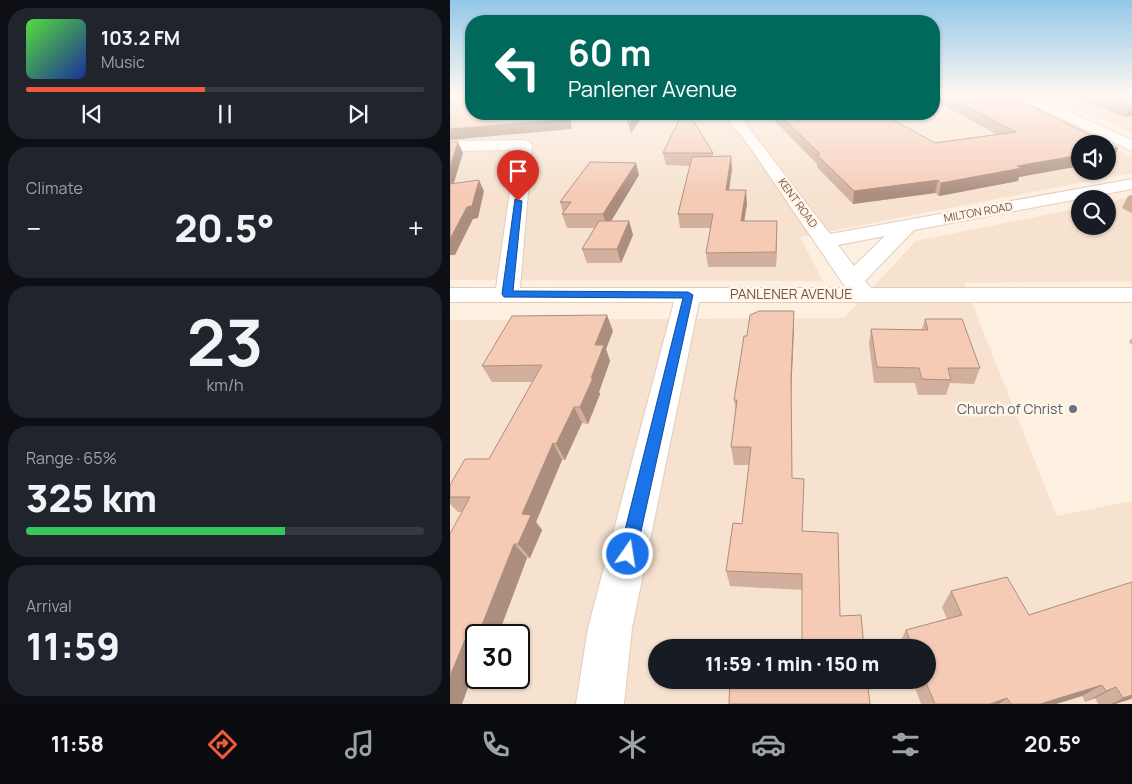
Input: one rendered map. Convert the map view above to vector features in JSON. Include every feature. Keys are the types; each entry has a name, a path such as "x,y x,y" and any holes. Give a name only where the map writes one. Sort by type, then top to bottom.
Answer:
{"street":[{"name":"KENT ROAD","path":"741,128 858,287"},
{"path":"1093,128 1132,146"},
{"path":"450,146 524,145 507,294"},
{"name":"MILTON ROAD","path":"824,241 1132,184"},
{"path":"858,287 907,226"},
{"name":"PANLENER AVENUE","path":"450,295 688,295 858,287 1132,295"},
{"path":"600,704 610,628 688,295"}],"shaded area":[{"path":"450,128 1032,128 1071,141 1071,180 1096,180 800,237 823,281 450,280"},
{"path":"1120,128 1132,128 1132,133"},
{"path":"1116,149 1132,157 1132,173 1116,176"},
{"path":"1132,197 1132,281 964,283 1057,516 1132,501 1132,704 450,704 450,320 844,318 916,241 1071,210 1071,235 1116,235 1116,200"}],"building":[{"path":"675,128 698,128 713,153 663,153"},
{"path":"793,128 908,128 935,143 1016,132 1008,128 1076,128 1091,135 1071,135 1071,157 1017,166 1022,168 941,183 938,180 854,191 817,155 820,154"},
{"path":"450,142 458,142 450,167"},
{"path":"731,156 726,190 746,190 741,221 777,221 776,252 706,253 713,214 678,214 692,157"},
{"path":"590,162 636,163 603,214 562,214 571,202 560,202"},
{"path":"479,180 472,206 467,207 450,239 450,184"},
{"path":"599,221 629,221 617,249 582,249"},
{"path":"759,311 794,311 791,377 792,478 804,479 802,531 838,533 840,616 861,615 863,639 802,639 802,574 726,571 733,523 742,524 751,447 731,447 737,400 734,400 744,336 747,336 750,315"},
{"path":"607,315 595,345 604,345 591,378 593,378 580,407 574,407 556,444 553,443 522,514 531,515 518,544 514,544 482,624 465,624 465,640 450,676 450,534 470,497 450,497 450,485 465,459 489,459 542,365 482,366 512,316"},
{"path":"925,319 962,319 980,368 948,368 951,380 922,379 919,368 877,367 871,329 928,330"},
{"path":"1007,577 1029,615 1132,582 1132,695 1123,698 1116,687 1106,691 1102,685 1040,704 1011,704 1007,698 990,704 935,704 929,689 936,689 936,639 910,639 906,630 962,615 951,591"},
{"path":"730,689 868,689 870,704 729,704"}],"place":[{"name":"Church of Christ","path":"1073,409"}],"route":[{"path":"518,201 507,294 688,295 628,554"}]}
